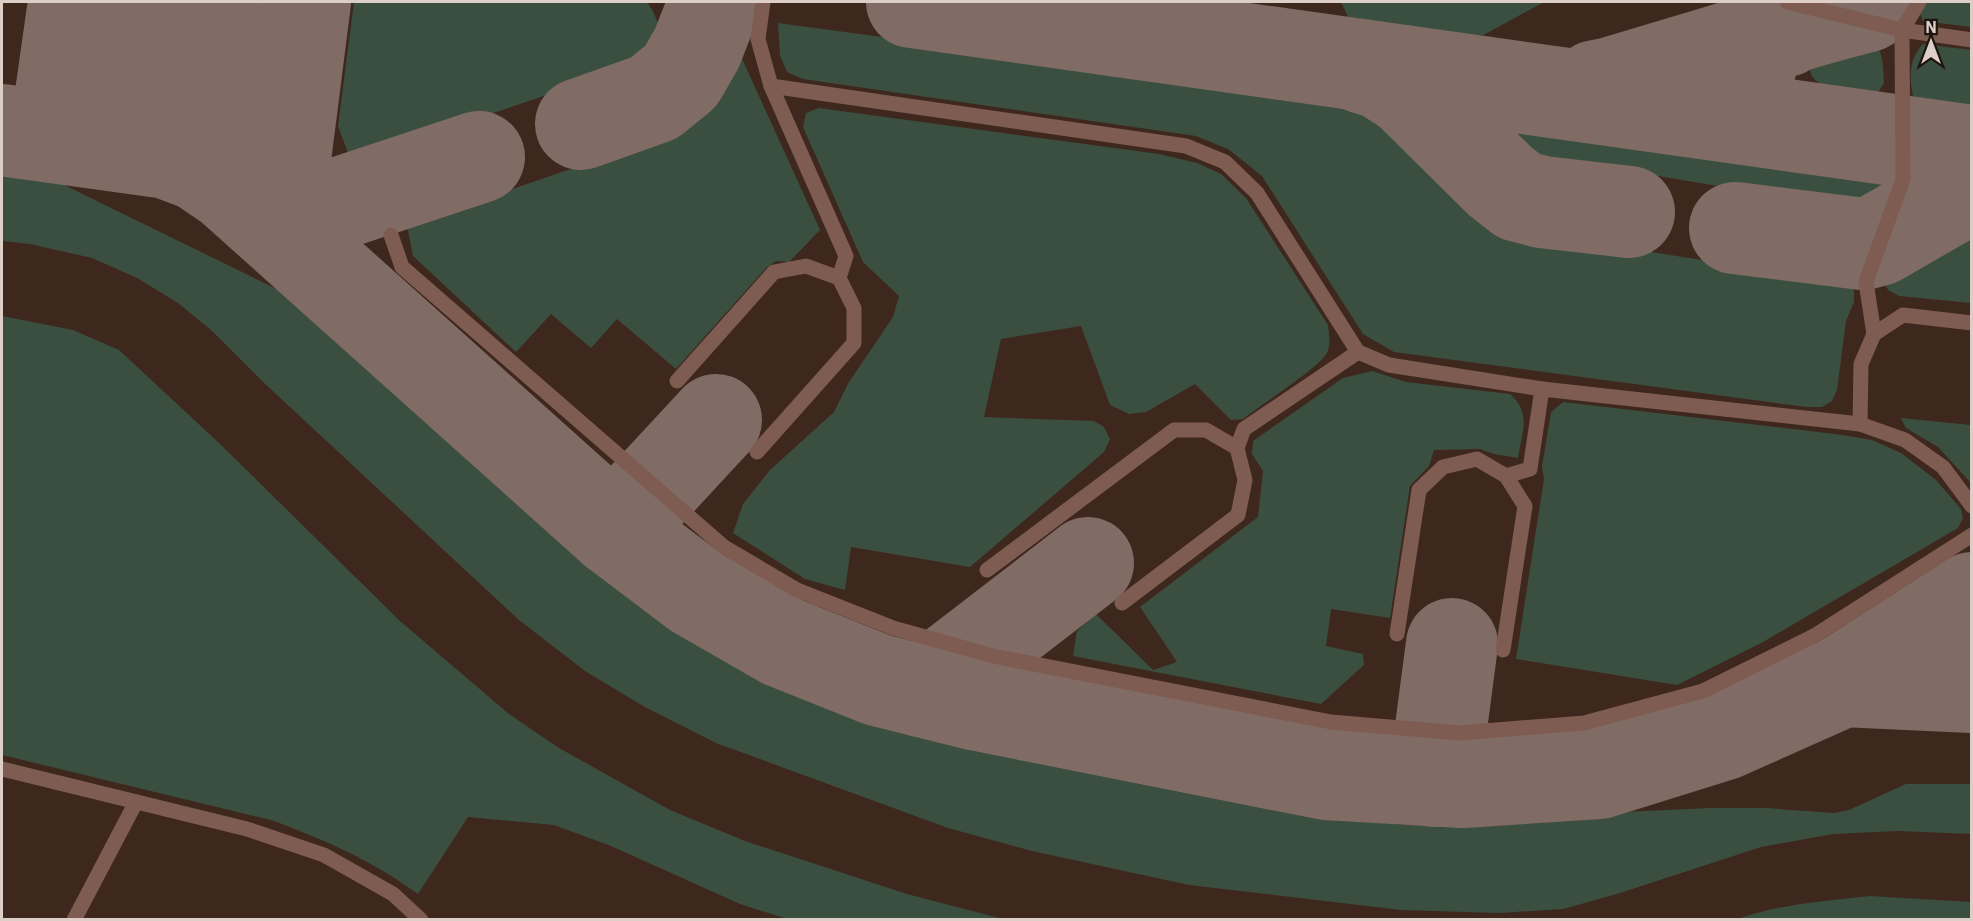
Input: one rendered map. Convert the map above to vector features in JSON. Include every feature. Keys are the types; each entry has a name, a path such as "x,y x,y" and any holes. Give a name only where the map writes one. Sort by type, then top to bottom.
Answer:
{"lane":[{"path":"763,2 758,39 771,86 846,256 839,278"},
{"path":"1786,2 1902,30 1971,40"},
{"path":"1860,424 1861,364 1874,334 1866,282 1903,178 1902,30 1919,2"},
{"path":"771,86 1186,146 1225,162 1257,193 1359,352 1389,365 1542,389 1860,424 1905,440 1943,467 1971,506"},
{"path":"391,235 402,267 411,275 724,547 797,590 894,628 993,656 1331,722 1459,733 1584,723 1703,691 1814,636 1971,535"},
{"path":"677,381 774,272 806,266 839,278 854,308 854,343 757,452"},
{"path":"1874,334 1904,315 1971,323"},
{"path":"1122,603 1238,515 1245,480 1237,448 1244,429 1359,352"},
{"path":"1506,477 1530,469 1542,389"},
{"path":"987,570 1174,430 1206,430 1237,448"},
{"path":"1397,634 1419,489 1443,467 1477,459 1506,477 1524,507 1503,650"},
{"path":"2,769 247,829 324,855 393,894 421,920"},
{"path":"74,920 136,802"}],"green space":[{"path":"354,2 647,2 656,18 659,36 655,48 636,65 351,161 338,126"},
{"path":"1341,2 1544,2 1478,38 1350,21"},
{"path":"1928,2 1971,2 1971,27 1923,21 1917,5"},
{"path":"778,23 1358,101 1499,228 1854,284 1854,302 1846,321 1837,390 1832,401 1822,407 1807,407 1394,352 1363,334 1262,176 1228,149 1196,136 803,79 787,72 780,56"},
{"path":"1868,32 1877,45 1882,62 1884,83 1877,94 1829,87 1819,83 1812,76 1809,66 1811,53 1821,47"},
{"path":"1923,44 1971,50 1971,108 1914,100 1911,85 1912,63"},
{"path":"739,52 820,230 789,262 776,261 766,268 676,369 617,319 591,348 551,314 516,352 413,256 407,225 670,135 705,109 726,79"},
{"path":"819,108 1159,154 1197,163 1221,174 1246,198 1328,325 1327,353 1313,368 1243,419 1231,420 1195,384 1146,412 1129,414 1110,405 1081,326 1001,339 984,417 1094,421 1104,427 1110,439 1104,452 970,567 851,547 845,590 805,579 733,533 743,504 770,470 834,412 849,382 893,317 899,296 863,262 803,127 806,113"},
{"path":"1498,121 1895,179 1852,205 1741,190 1534,155"},
{"path":"2,175 58,182 289,295 613,583 679,628 748,669 818,701 866,718 940,740 1363,821 1405,825 1528,823 1580,814 1710,808 1766,808 1834,813 1849,810 1906,784 1971,784 1971,834 1898,831 1833,834 1761,847 1617,894 1563,909 1499,913 1401,910 1189,885 1032,851 948,828 716,743 643,706 585,671 519,620 262,381 211,330 178,303 137,278 92,258 30,244 2,241"},
{"path":"1971,227 1971,303 1899,296 1888,290 1882,278"},
{"path":"2,316 73,330 119,350 218,442 400,621 509,714 559,748 670,810 745,841 907,894 1003,919 787,919 740,904 611,846 554,825 468,817 418,894 383,871 347,852 271,820 2,755"},
{"path":"1372,371 1406,382 1510,394 1521,409 1524,423 1518,458 1480,449 1434,450 1429,466 1410,486 1390,618 1331,609 1326,646 1363,654 1364,665 1321,704 1073,656 1077,631 1096,614 1153,670 1177,662 1140,607 1258,517 1263,471 1252,454 1253,441 1343,378"},
{"path":"1563,402 1872,440 1901,453 1936,480 1961,509 1963,518 1958,528 1763,642 1677,685 1516,659 1544,479 1542,466 1551,412"},
{"path":"1901,418 1971,425 1971,483 1938,447 1906,428"},
{"path":"1870,896 1971,902 1971,919 1738,919 1786,906"}],"taxiway":[{"path":"74,2 60,101 63,122 66,128 81,139 98,142 114,138 128,128"},
{"path":"151,2 135,111 138,133 148,145 172,153 188,150 202,140"},
{"path":"228,2 211,122 214,144 217,150 228,159 250,166 271,161 282,145"},
{"path":"305,2 284,167 286,188 301,203 325,208 479,157"},
{"path":"581,124 654,98 681,76 697,48 715,2"},
{"path":"912,2 1972,151"},
{"path":"1750,69 1757,50 1773,36 1828,16 1867,6 1873,2"},
{"path":"1596,86 1785,31"},
{"path":"1364,68 1383,74 1409,91 1500,181 1519,196 1542,202 1629,212"},
{"path":"2,130 167,153 199,165 230,186 614,530 696,592 783,642 878,680 978,705 1326,774 1463,782 1599,773 1724,734 1843,681 1972,598"},
{"path":"1735,228 1863,244 1878,240 1972,186"},
{"path":"614,530 716,420"},
{"path":"922,691 1088,563"},
{"path":"1434,781 1452,644"},
{"path":"1843,681 1972,687"}]}
